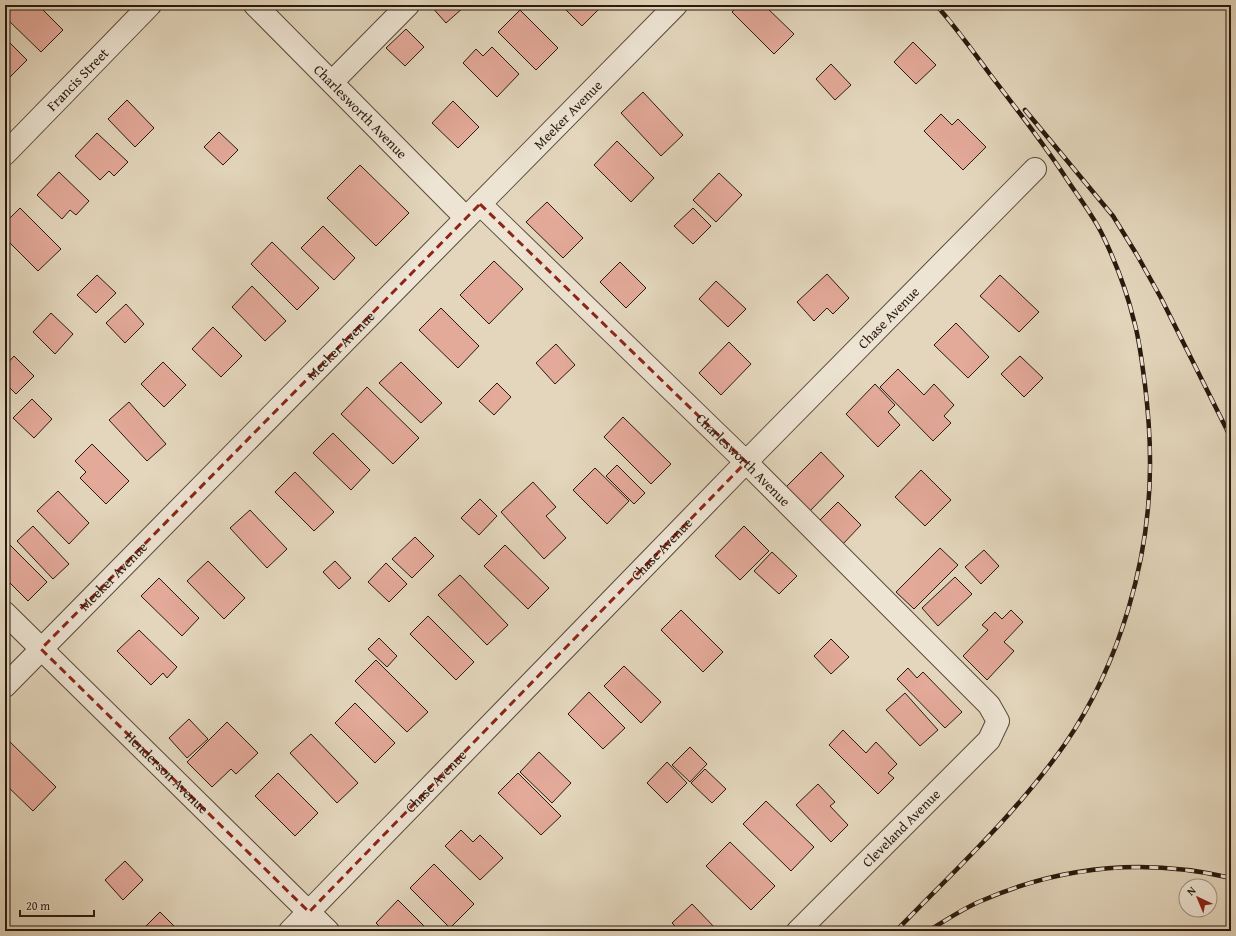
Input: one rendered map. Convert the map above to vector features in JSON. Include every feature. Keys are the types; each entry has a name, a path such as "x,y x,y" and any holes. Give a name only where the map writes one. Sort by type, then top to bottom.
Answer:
{"street":[{"name":"Francis Street","path":"5,154 150,5"},
{"name":"Charlesworth Avenue","path":"255,5 332,82 746,462 989,705 998,721"},
{"path":"332,82 408,5"},
{"name":"Meeker Avenue","path":"5,686 676,5"},
{"name":"Chase Avenue","path":"290,931 746,462 1035,169"},
{"name":"Henderson Avenue","path":"5,613 328,931"},
{"name":"Cleveland Avenue","path":"798,931 989,740 998,721"}],"highlighted area":[{"path":"480,204 746,462 309,912 41,649"}],"building":[{"path":"7,5 38,5 63,30 41,52 5,17 5,7"},
{"path":"430,5 462,5 464,7 446,23"},
{"path":"561,5 603,5 582,26"},
{"path":"739,5 764,5 794,34 774,54 732,12"},
{"path":"520,10 558,48 536,70 498,32"},
{"path":"406,29 424,47 405,66 386,48"},
{"path":"5,38 27,60 5,82"},
{"path":"913,42 936,65 916,84 894,62"},
{"path":"492,47 519,74 497,97 463,63 476,49 483,56"},
{"path":"831,64 851,85 835,100 816,79"},
{"path":"643,92 683,135 661,156 621,113"},
{"path":"127,100 154,128 135,147 108,119"},
{"path":"453,101 479,127 458,148 432,123"},
{"path":"941,114 952,125 958,119 986,147 963,170 924,131"},
{"path":"219,132 238,150 223,165 204,147"},
{"path":"97,133 128,162 114,176 109,171 100,180 75,156"},
{"path":"617,141 654,178 631,202 594,165"},
{"path":"360,165 409,213 376,246 327,198"},
{"path":"59,172 89,201 76,215 70,210 62,219 37,195"},
{"path":"719,173 742,195 716,222 693,200"},
{"path":"547,202 583,238 563,258 526,222"},
{"path":"20,208 61,249 38,271 5,238 5,223"},
{"path":"693,208 711,226 693,244 674,226"},
{"path":"323,226 355,258 334,280 301,248"},
{"path":"272,242 319,288 297,310 251,264"},
{"path":"494,261 523,289 489,324 460,295"},
{"path":"620,262 646,288 626,308 600,282"},
{"path":"827,274 849,298 833,314 827,308 814,321 797,302"},
{"path":"97,275 116,293 96,313 77,295"},
{"path":"1000,275 1039,312 1019,332 980,296"},
{"path":"716,281 746,309 728,327 699,299"},
{"path":"252,286 286,321 265,341 232,307"},
{"path":"126,304 144,324 125,343 106,323"},
{"path":"441,308 479,346 458,368 419,330"},
{"path":"51,313 73,334 55,354 33,332"},
{"path":"956,323 989,357 968,378 934,345"},
{"path":"213,327 242,356 221,377 192,349"},
{"path":"729,342 751,364 721,395 699,373"},
{"path":"556,344 575,365 555,384 536,363"},
{"path":"14,356 34,376 16,394 5,383 5,366"},
{"path":"1020,356 1043,378 1024,397 1001,374"},
{"path":"163,362 186,385 164,407 141,384"},
{"path":"401,362 442,403 421,423 379,383"},
{"path":"898,369 924,395 934,384 954,405 944,416 951,423 933,441 880,387"},
{"path":"497,383 511,397 494,415 479,401"},
{"path":"875,384 895,405 888,412 900,425 878,447 846,414"},
{"path":"367,387 419,438 393,464 341,414"},
{"path":"32,399 52,419 34,438 13,418"},
{"path":"129,402 166,444 147,461 109,420"},
{"path":"623,417 671,464 651,484 604,437"},
{"path":"333,433 370,470 351,490 313,453"},
{"path":"92,444 129,481 106,504 80,478 86,472 75,461"},
{"path":"821,452 844,476 808,513 784,489"},
{"path":"617,465 645,493 634,504 606,476"},
{"path":"595,468 629,501 607,524 573,490"},
{"path":"921,470 951,500 925,526 895,497"},
{"path":"295,472 334,512 314,531 275,492"},
{"path":"533,482 556,507 546,516 566,538 544,559 501,512"},
{"path":"58,491 89,523 69,544 37,511"},
{"path":"480,499 497,516 479,535 461,518"},
{"path":"838,502 861,525 841,546 817,523"},
{"path":"250,510 287,549 267,568 230,528"},
{"path":"33,526 69,564 53,579 17,541"},
{"path":"744,526 769,551 740,580 715,556"},
{"path":"415,537 434,556 412,578 392,559"},
{"path":"5,540 47,582 28,601 5,578"},
{"path":"505,545 549,588 528,609 484,566"},
{"path":"940,548 958,565 914,609 896,592"},
{"path":"984,550 999,566 981,584 965,567"},
{"path":"772,552 797,576 779,594 754,571"},
{"path":"208,561 245,598 224,619 187,581"},
{"path":"335,561 351,578 339,589 323,572"},
{"path":"386,563 407,584 389,602 368,582"},
{"path":"460,575 508,625 487,645 438,595"},
{"path":"955,577 972,594 938,626 922,608"},
{"path":"159,578 199,618 182,636 141,596"},
{"path":"681,610 723,652 703,672 661,630"},
{"path":"1011,610 1023,622 1004,642 1014,651 987,680 963,656 988,630 982,625 995,612 1002,619"},
{"path":"428,616 474,662 456,680 410,634"},
{"path":"139,630 177,667 167,678 163,673 151,685 117,651"},
{"path":"379,638 397,656 387,667 368,649"},
{"path":"831,639 849,657 831,674 814,656"},
{"path":"376,660 428,712 407,732 355,681"},
{"path":"624,666 661,702 641,723 604,686"},
{"path":"908,668 917,678 923,672 962,712 945,728 897,679"},
{"path":"589,692 625,728 603,749 568,714"},
{"path":"905,693 938,730 920,746 886,710"},
{"path":"355,703 395,743 375,763 335,723"},
{"path":"189,719 208,739 187,758 169,738"},
{"path":"227,722 258,753 236,774 231,769 212,787 187,762"},
{"path":"843,730 866,753 876,742 897,764 888,773 894,778 878,794 829,745"},
{"path":"311,734 358,783 337,803 290,753"},
{"path":"5,737 56,787 33,811 5,784"},
{"path":"690,747 707,764 690,782 672,765"},
{"path":"539,752 571,783 552,803 520,772"},
{"path":"667,762 687,783 667,803 647,783"},
{"path":"705,769 726,789 712,803 691,783"},
{"path":"278,773 318,813 295,836 255,796"},
{"path":"518,773 561,816 541,835 498,793"},
{"path":"818,784 835,802 830,806 848,825 831,842 796,805"},
{"path":"766,801 814,847 791,871 743,824"},
{"path":"461,830 473,842 480,835 503,858 480,880 445,846"},
{"path":"730,842 775,886 751,910 706,866"},
{"path":"125,861 143,880 123,900 105,880"},
{"path":"434,864 474,904 450,928 410,888"},
{"path":"398,900 429,931 384,931 376,923"},
{"path":"692,904 718,931 680,931 672,923"},
{"path":"160,912 179,931 141,931"}],"railway":[{"path":"896,931 1006,818 1065,744 1084,713 1102,680 1116,645 1128,608 1138,571 1145,534 1149,497 1149,432 1141,353 1128,299 1121,278 1103,236 1087,208 1030,126 950,21 936,5"},
{"path":"1025,110 1113,216 1161,298 1231,438"},
{"path":"928,931 960,911 981,901 1011,889 1073,873 1136,867 1167,868 1231,878"}]}
